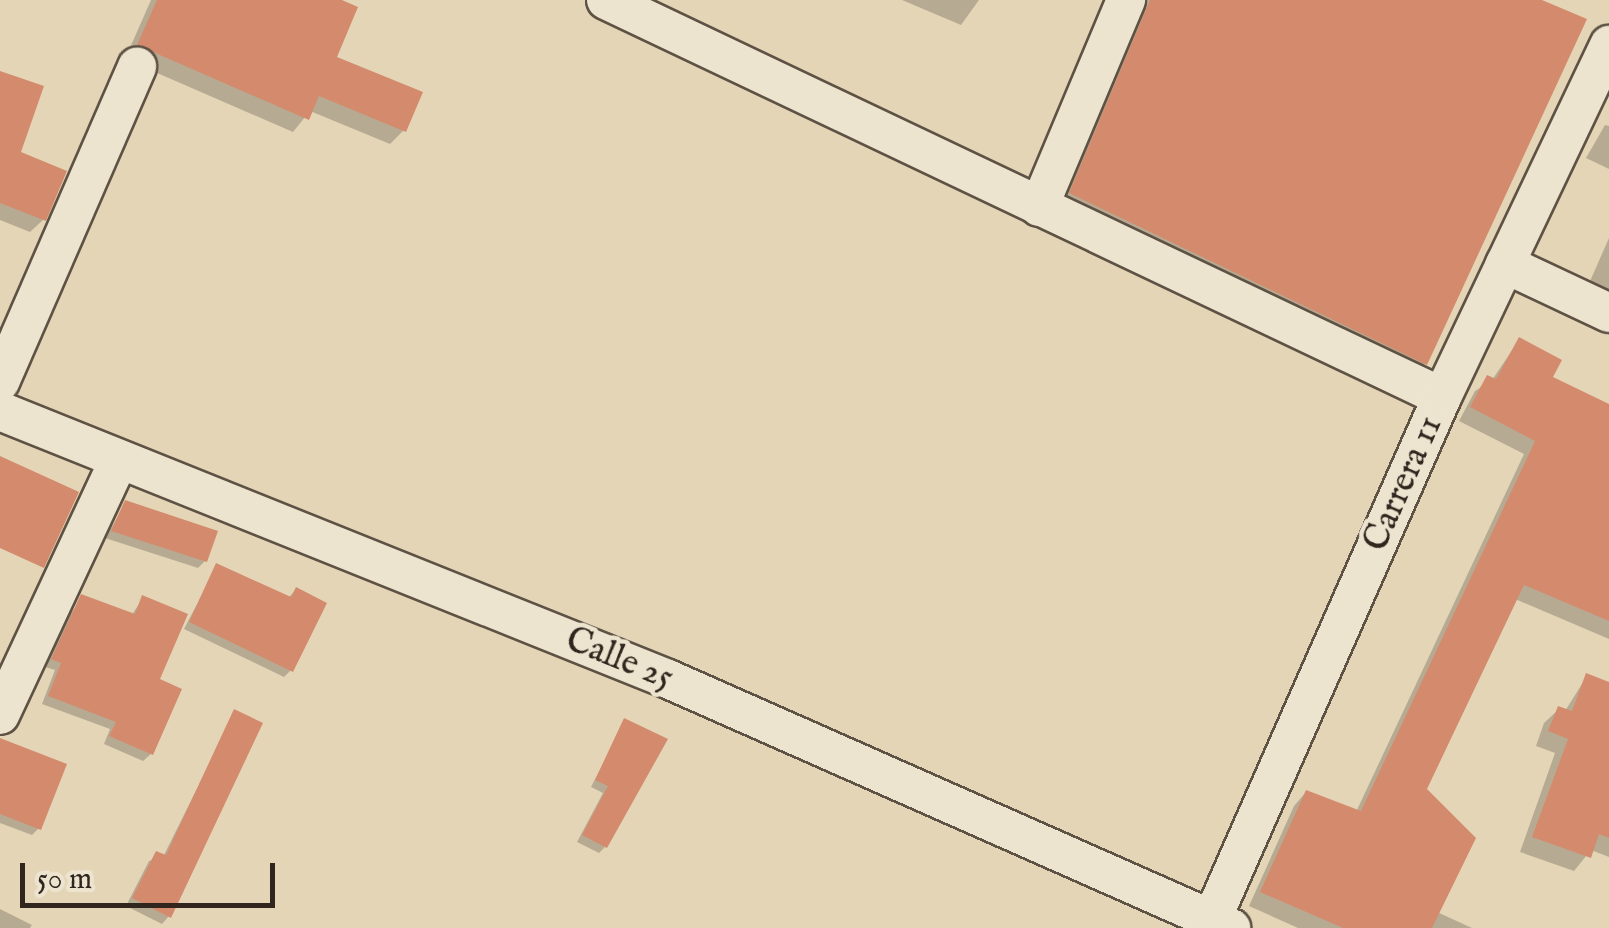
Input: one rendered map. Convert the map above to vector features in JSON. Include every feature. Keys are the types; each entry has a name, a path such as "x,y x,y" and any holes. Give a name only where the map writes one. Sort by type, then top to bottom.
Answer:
{"street":[{"path":"606,0 1442,397"},
{"path":"1039,208 1126,0"},
{"name":"Carrera 11","path":"1217,925 1442,397 1609,45"},
{"path":"0,382 137,67"},
{"path":"1505,264 1609,313"},
{"name":"Calle 25","path":"0,411 668,679 1217,925"},
{"path":"0,715 119,460"}],"building":[{"path":"157,0 342,0 358,7 337,57 423,92 406,132 319,96 309,120 137,45"},
{"path":"1150,0 1542,0 1587,19 1427,365 1069,193"},
{"path":"0,71 44,86 21,152 67,171 46,221 0,203"},
{"path":"1519,337 1562,360 1553,377 1609,404 1609,621 1524,585 1427,789 1476,838 1432,928 1343,928 1260,892 1306,790 1361,811 1535,441 1470,407 1487,375 1496,379"},
{"path":"0,456 79,492 44,568 0,548"},
{"path":"125,500 218,531 207,562 111,531"},
{"path":"216,563 291,597 296,587 327,603 293,672 189,622"},
{"path":"81,594 135,614 142,595 188,614 160,679 182,689 153,755 109,736 116,722 48,696 61,663 51,659"},
{"path":"1586,673 1609,682 1609,838 1599,834 1591,858 1532,837 1568,739 1548,731 1558,706 1572,711"},
{"path":"234,709 263,723 171,918 132,898 156,851 166,855"},
{"path":"624,718 668,739 607,848 582,835 608,786 595,780"},
{"path":"0,738 67,764 41,830 0,814"}]}
